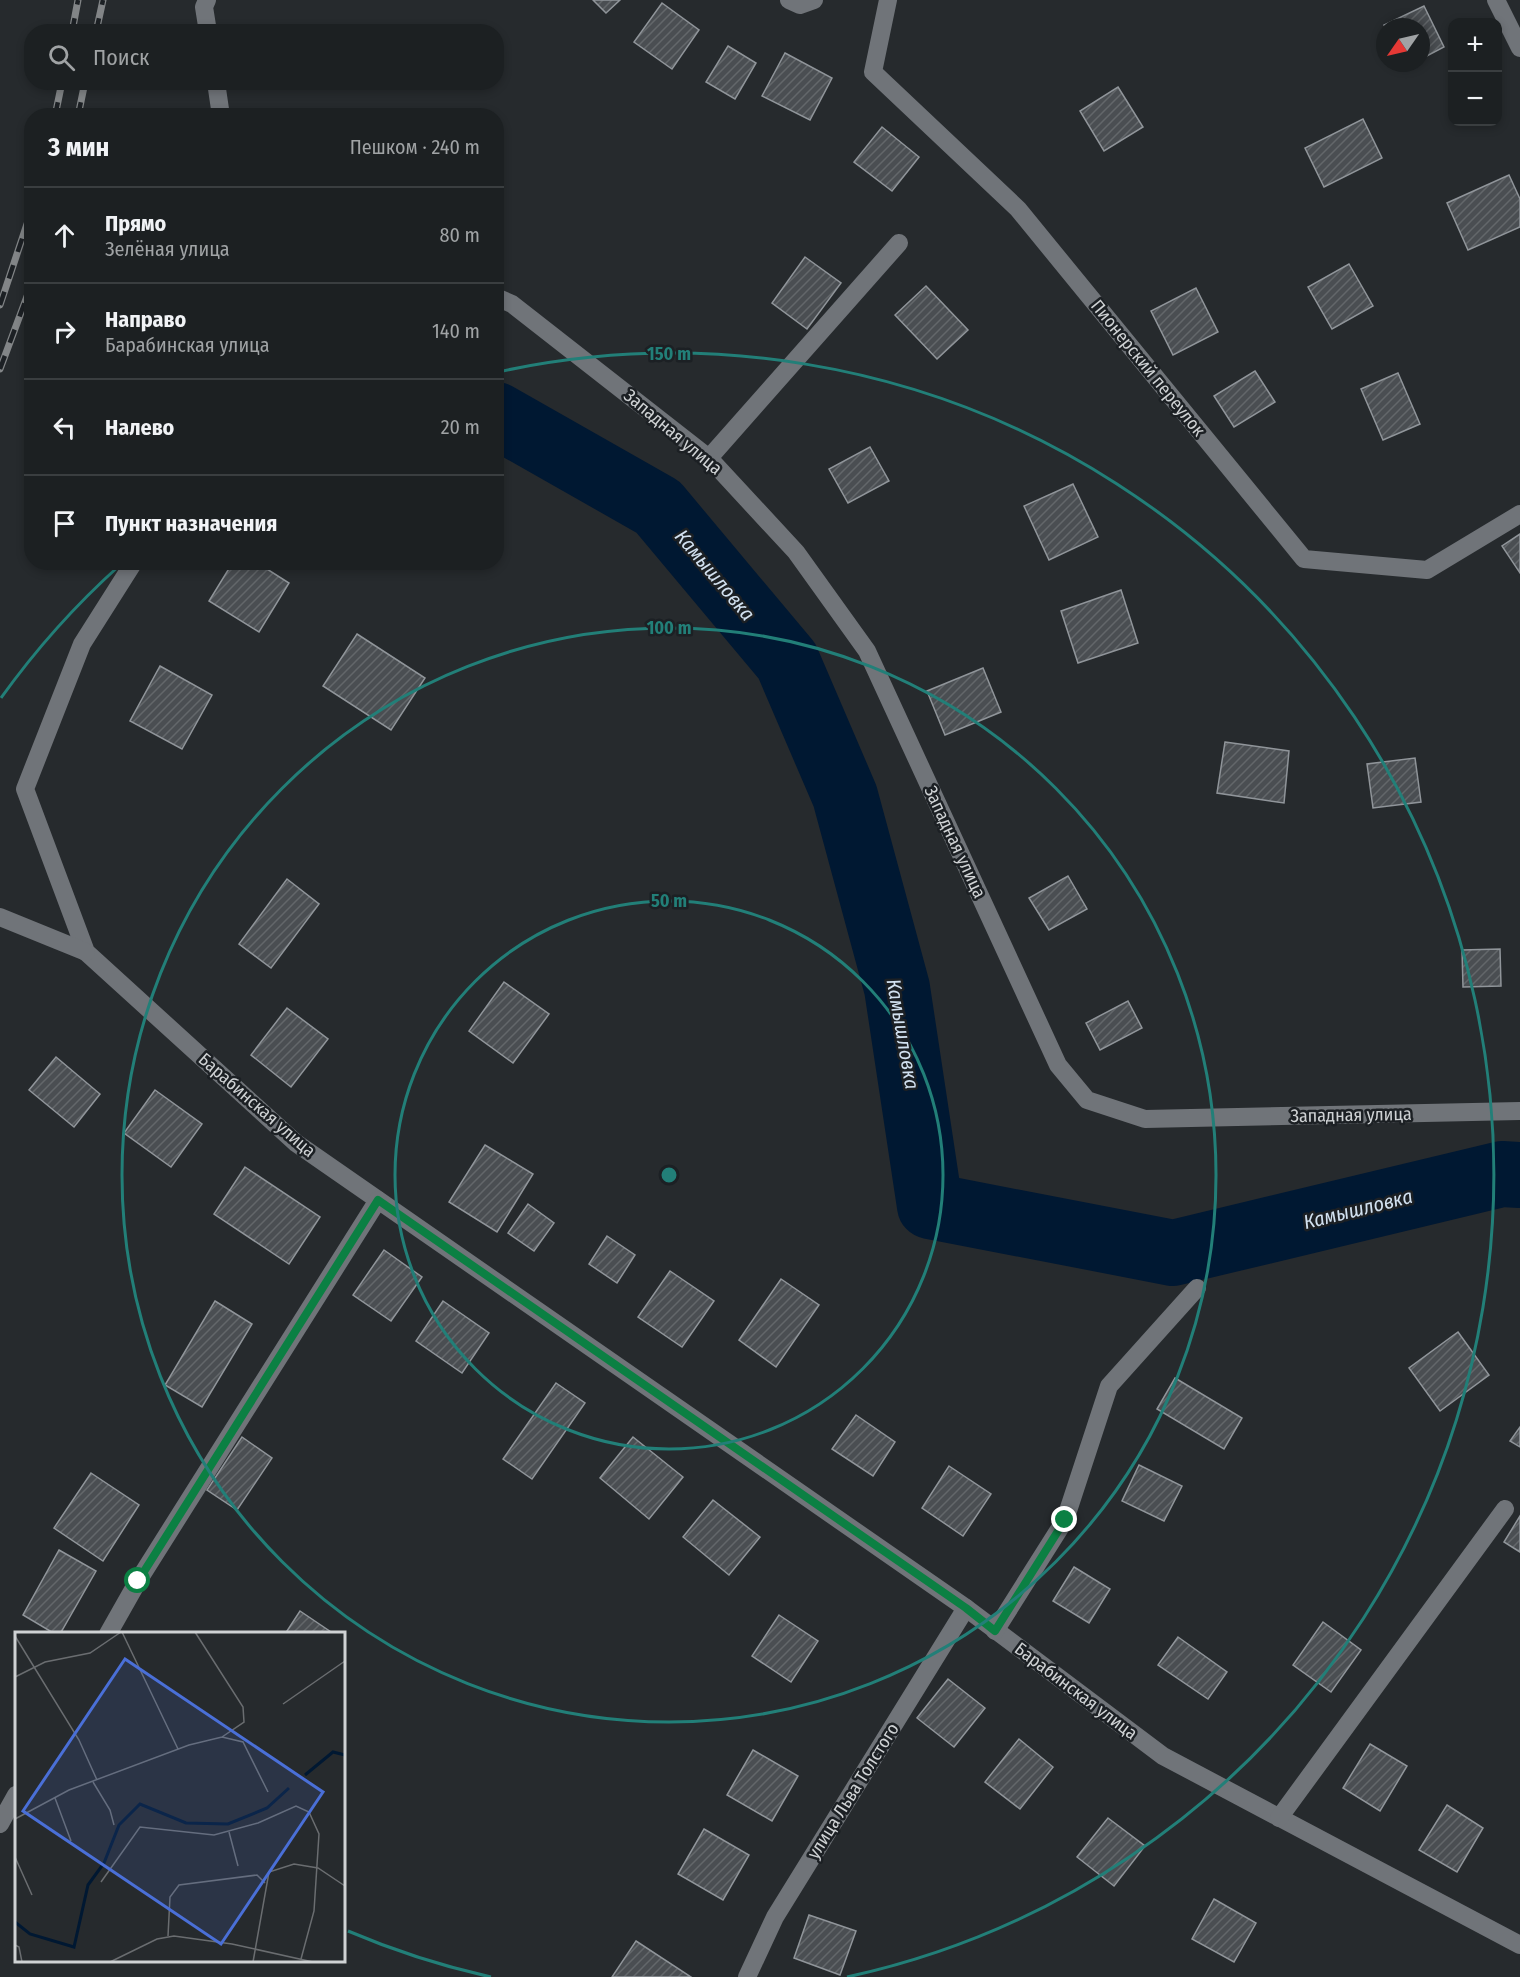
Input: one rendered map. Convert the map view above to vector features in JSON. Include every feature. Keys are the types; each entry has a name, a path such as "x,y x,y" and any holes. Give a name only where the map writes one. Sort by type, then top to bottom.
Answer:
{"street":[{"path":"207,0 204,7 207,24"},
{"name":"Пионерский переулок","path":"888,0 873,72 1018,209 1304,559 1427,570 1520,514"},
{"path":"1496,0 1520,48"},
{"path":"217,90 220,108"},
{"path":"709,458 899,243"},
{"name":"Западная улица","path":"504,300 512,304 709,458 796,552 867,651 1058,1065 1087,1100 1145,1119 1520,1112"},
{"name":"Барабинская улица","path":"129,570 82,644 25,789 86,952 296,1143 966,1608 1163,1756 1520,1945"},
{"path":"0,917 86,952"},
{"path":"109,1632 138,1581 378,1200"},
{"path":"995,1631 1065,1520 1109,1386 1197,1288"},
{"path":"1279,1818 1505,1509"},
{"name":"улица Льва Толстого","path":"747,1977 775,1917 966,1608"},
{"path":"0,1824 15,1797"}],"building":[{"path":"593,0 620,0 606,13"},
{"path":"662,3 699,30 672,69 634,42"},
{"path":"1424,6 1430,18 1399,18"},
{"path":"1430,18 1444,47 1430,54"},
{"path":"728,46 756,63 735,99 706,82"},
{"path":"785,53 832,78 810,120 762,96"},
{"path":"1118,87 1143,127 1104,151 1080,111"},
{"path":"1363,119 1382,158 1324,187 1305,148"},
{"path":"882,127 919,157 892,191 854,162"},
{"path":"1509,175 1520,199 1520,227 1468,250 1447,203"},
{"path":"805,257 841,283 807,329 772,303"},
{"path":"1349,264 1373,306 1332,329 1308,287"},
{"path":"926,286 968,330 937,359 895,315"},
{"path":"1196,288 1218,332 1173,355 1151,311"},
{"path":"1255,371 1275,402 1234,427 1214,396"},
{"path":"1398,373 1420,424 1383,440 1361,389"},
{"path":"870,447 889,481 848,503 829,469"},
{"path":"1073,484 1098,537 1049,560 1024,506"},
{"path":"1520,534 1520,573 1502,546"},
{"path":"228,570 269,570 289,583 259,632 209,601"},
{"path":"1121,590 1138,643 1078,663 1061,611"},
{"path":"357,634 425,678 391,730 323,686"},
{"path":"160,666 212,695 182,749 130,721"},
{"path":"983,668 1001,712 945,735 927,691"},
{"path":"1225,742 1289,751 1284,803 1217,793"},
{"path":"1415,758 1421,802 1373,808 1367,764"},
{"path":"1068,876 1087,909 1049,930 1029,898"},
{"path":"287,879 319,904 271,968 239,944"},
{"path":"1500,949 1501,986 1463,987 1462,950"},
{"path":"504,982 549,1014 513,1063 469,1031"},
{"path":"1128,1001 1142,1028 1100,1050 1086,1023"},
{"path":"287,1008 328,1039 291,1087 251,1055"},
{"path":"56,1057 100,1094 74,1127 29,1090"},
{"path":"155,1090 202,1124 171,1167 124,1133"},
{"path":"485,1145 533,1174 497,1232 449,1202"},
{"path":"245,1167 320,1217 289,1264 214,1214"},
{"path":"528,1204 554,1223 534,1251 508,1233"},
{"path":"607,1236 635,1255 617,1283 589,1264"},
{"path":"384,1250 422,1277 391,1321 353,1295"},
{"path":"670,1271 714,1301 682,1347 638,1317"},
{"path":"781,1279 819,1305 776,1367 739,1340"},
{"path":"215,1301 252,1324 202,1407 165,1385"},
{"path":"443,1301 489,1333 462,1373 416,1341"},
{"path":"1458,1332 1489,1375 1440,1411 1409,1368"},
{"path":"1175,1378 1242,1418 1224,1449 1157,1409"},
{"path":"556,1383 585,1403 532,1479 503,1459"},
{"path":"856,1415 895,1442 873,1476 832,1449"},
{"path":"1520,1427 1520,1447 1510,1441"},
{"path":"242,1437 272,1458 237,1510 207,1490"},
{"path":"633,1437 683,1477 649,1519 600,1478"},
{"path":"1139,1465 1182,1486 1164,1521 1122,1501"},
{"path":"949,1466 991,1494 963,1536 922,1508"},
{"path":"91,1473 139,1505 103,1561 54,1528"},
{"path":"713,1500 760,1537 729,1575 683,1537"},
{"path":"1520,1516 1520,1552 1504,1542"},
{"path":"59,1550 96,1571 61,1632 52,1632 23,1615"},
{"path":"1074,1567 1110,1589 1089,1623 1053,1601"},
{"path":"300,1611 331,1632 286,1632"},
{"path":"779,1615 818,1641 791,1682 752,1656"},
{"path":"1323,1622 1361,1650 1331,1692 1293,1665"},
{"path":"1178,1637 1227,1672 1208,1699 1158,1665"},
{"path":"948,1679 985,1708 954,1747 917,1718"},
{"path":"1019,1739 1053,1767 1020,1809 985,1782"},
{"path":"1370,1744 1407,1766 1380,1811 1343,1788"},
{"path":"753,1750 798,1776 772,1821 727,1795"},
{"path":"1447,1805 1483,1828 1457,1872 1419,1850"},
{"path":"1108,1818 1145,1846 1114,1886 1077,1857"},
{"path":"704,1829 749,1855 723,1900 678,1874"},
{"path":"1214,1899 1256,1923 1234,1962 1192,1939"},
{"path":"809,1915 856,1931 840,1975 794,1958"},
{"path":"636,1941 691,1977 612,1977"}],"waterway":[{"name":"Камышловка","path":"504,420 658,507 787,661 845,796 897,988 930,1206 1173,1253 1502,1174 1520,1175"}],"railway":[{"path":"74,24 78,0"},
{"path":"98,24 103,0"},
{"path":"57,108 60,90"},
{"path":"80,108 83,90"},
{"path":"0,305 24,233"},
{"path":"0,369 24,304"}],"route":[{"path":"138,1581 378,1200 966,1608 995,1631 1065,1520"}]}
